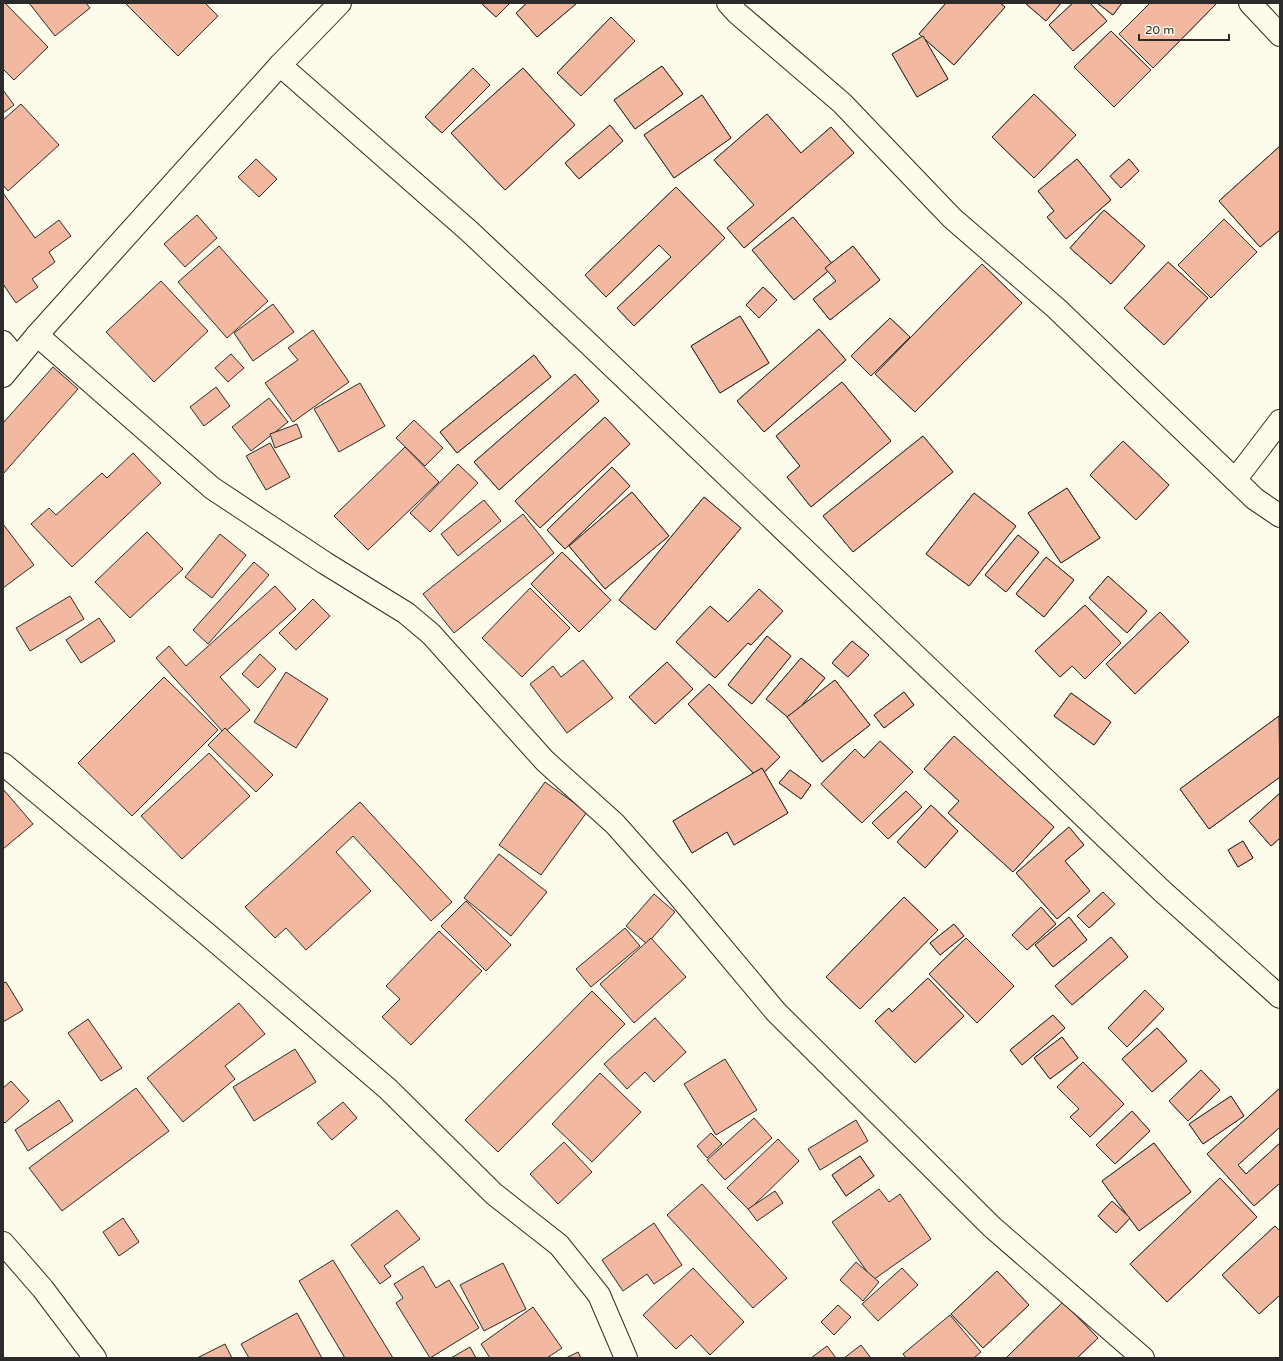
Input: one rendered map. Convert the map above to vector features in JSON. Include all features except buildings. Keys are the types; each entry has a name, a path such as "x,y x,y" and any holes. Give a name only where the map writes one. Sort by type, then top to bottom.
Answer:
{"street":[{"path":"3,376 37,336 280,65 340,3"},
{"path":"728,3 842,103 952,218 1056,308 1254,499 1280,516"},
{"path":"1250,3 1280,35"},
{"path":"280,65 474,236 594,348 1162,891 1280,997"},
{"path":"37,336 212,488 325,563 406,613 431,634 545,761 615,824 678,895 776,1012 992,1227 1142,1358"},
{"path":"3,342 17,359"},
{"path":"1235,480 1280,421"},
{"path":"3,764 207,934 382,1084 494,1194 559,1245 600,1294 626,1358"},
{"path":"3,1243 43,1289 96,1358"}]}
